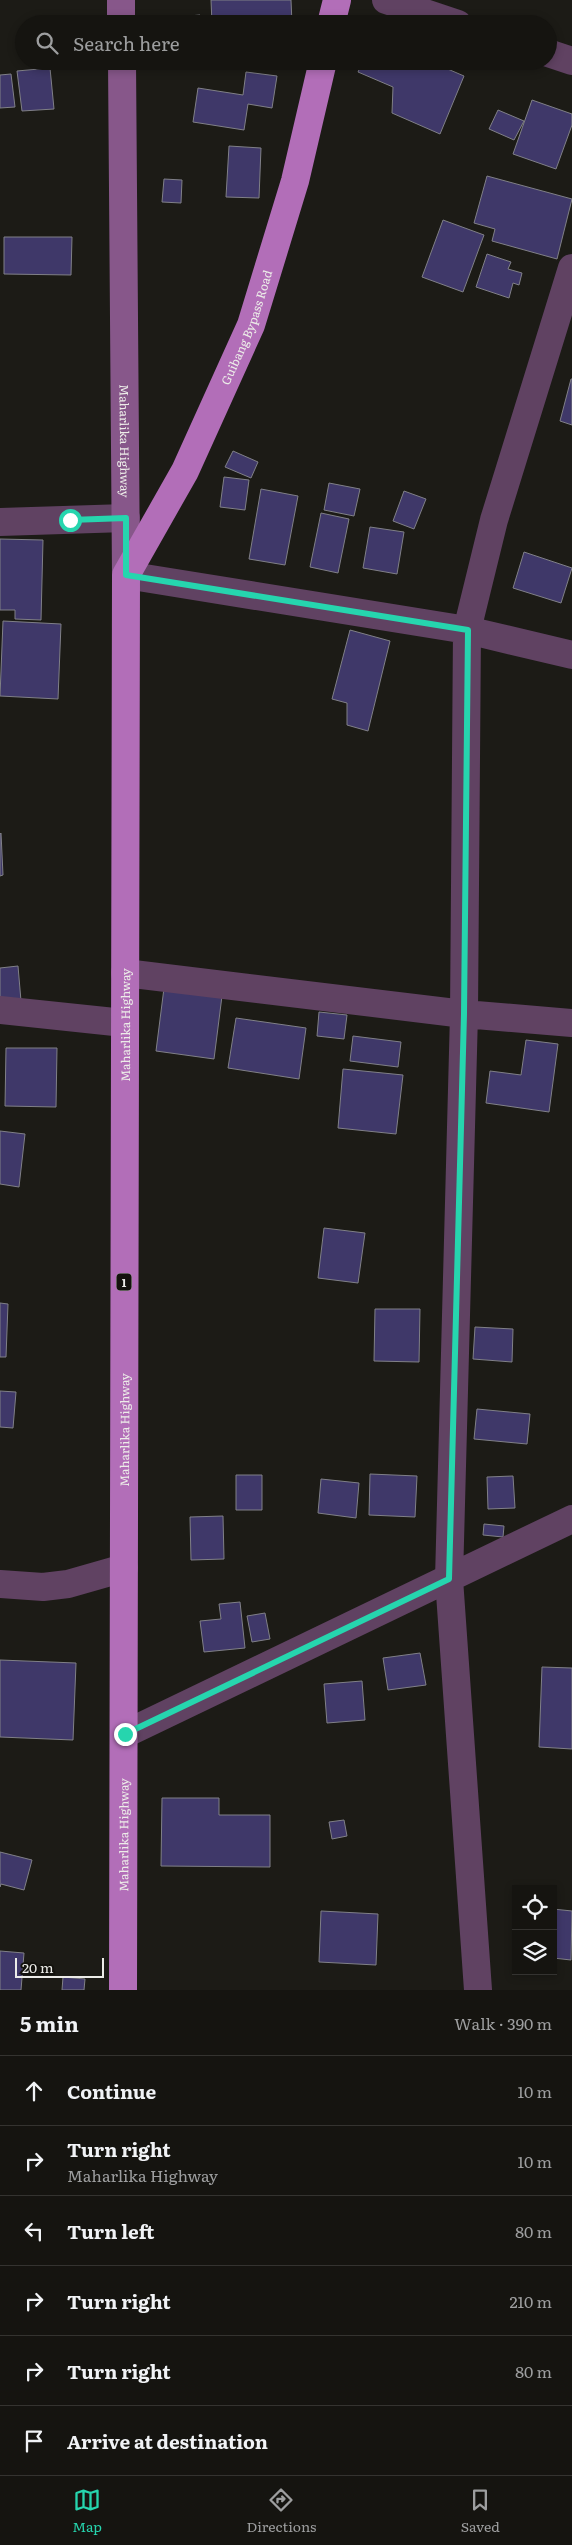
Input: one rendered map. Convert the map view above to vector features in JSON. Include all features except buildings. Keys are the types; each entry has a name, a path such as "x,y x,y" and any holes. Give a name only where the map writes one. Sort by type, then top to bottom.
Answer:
{"highway":[{"path":"333,15 337,0"},
{"name":"Guibang Bypass Road","path":"126,575 185,471 251,325 295,181 321,70"},
{"name":"Maharlika Highway","path":"123,1990 126,575"}],"main road":[{"path":"121,0 121,15"},
{"name":"Maharlika Highway","path":"122,70 126,575"}],"street":[{"path":"386,0 431,15"},
{"path":"557,57 572,61"},
{"path":"478,1990 449,1579 464,1014 468,630 494,520 572,268"},
{"path":"0,522 126,518"},
{"path":"126,575 468,630 572,655"},
{"path":"125,973 464,1014 572,1023"},
{"path":"0,1010 124,1022"},
{"path":"125,1734 572,1519"},
{"path":"0,1584 43,1587 68,1584 124,1568"}],"route":[{"path":"70,520 126,518 126,575 468,630 464,1014 449,1579 125,1734"}]}
